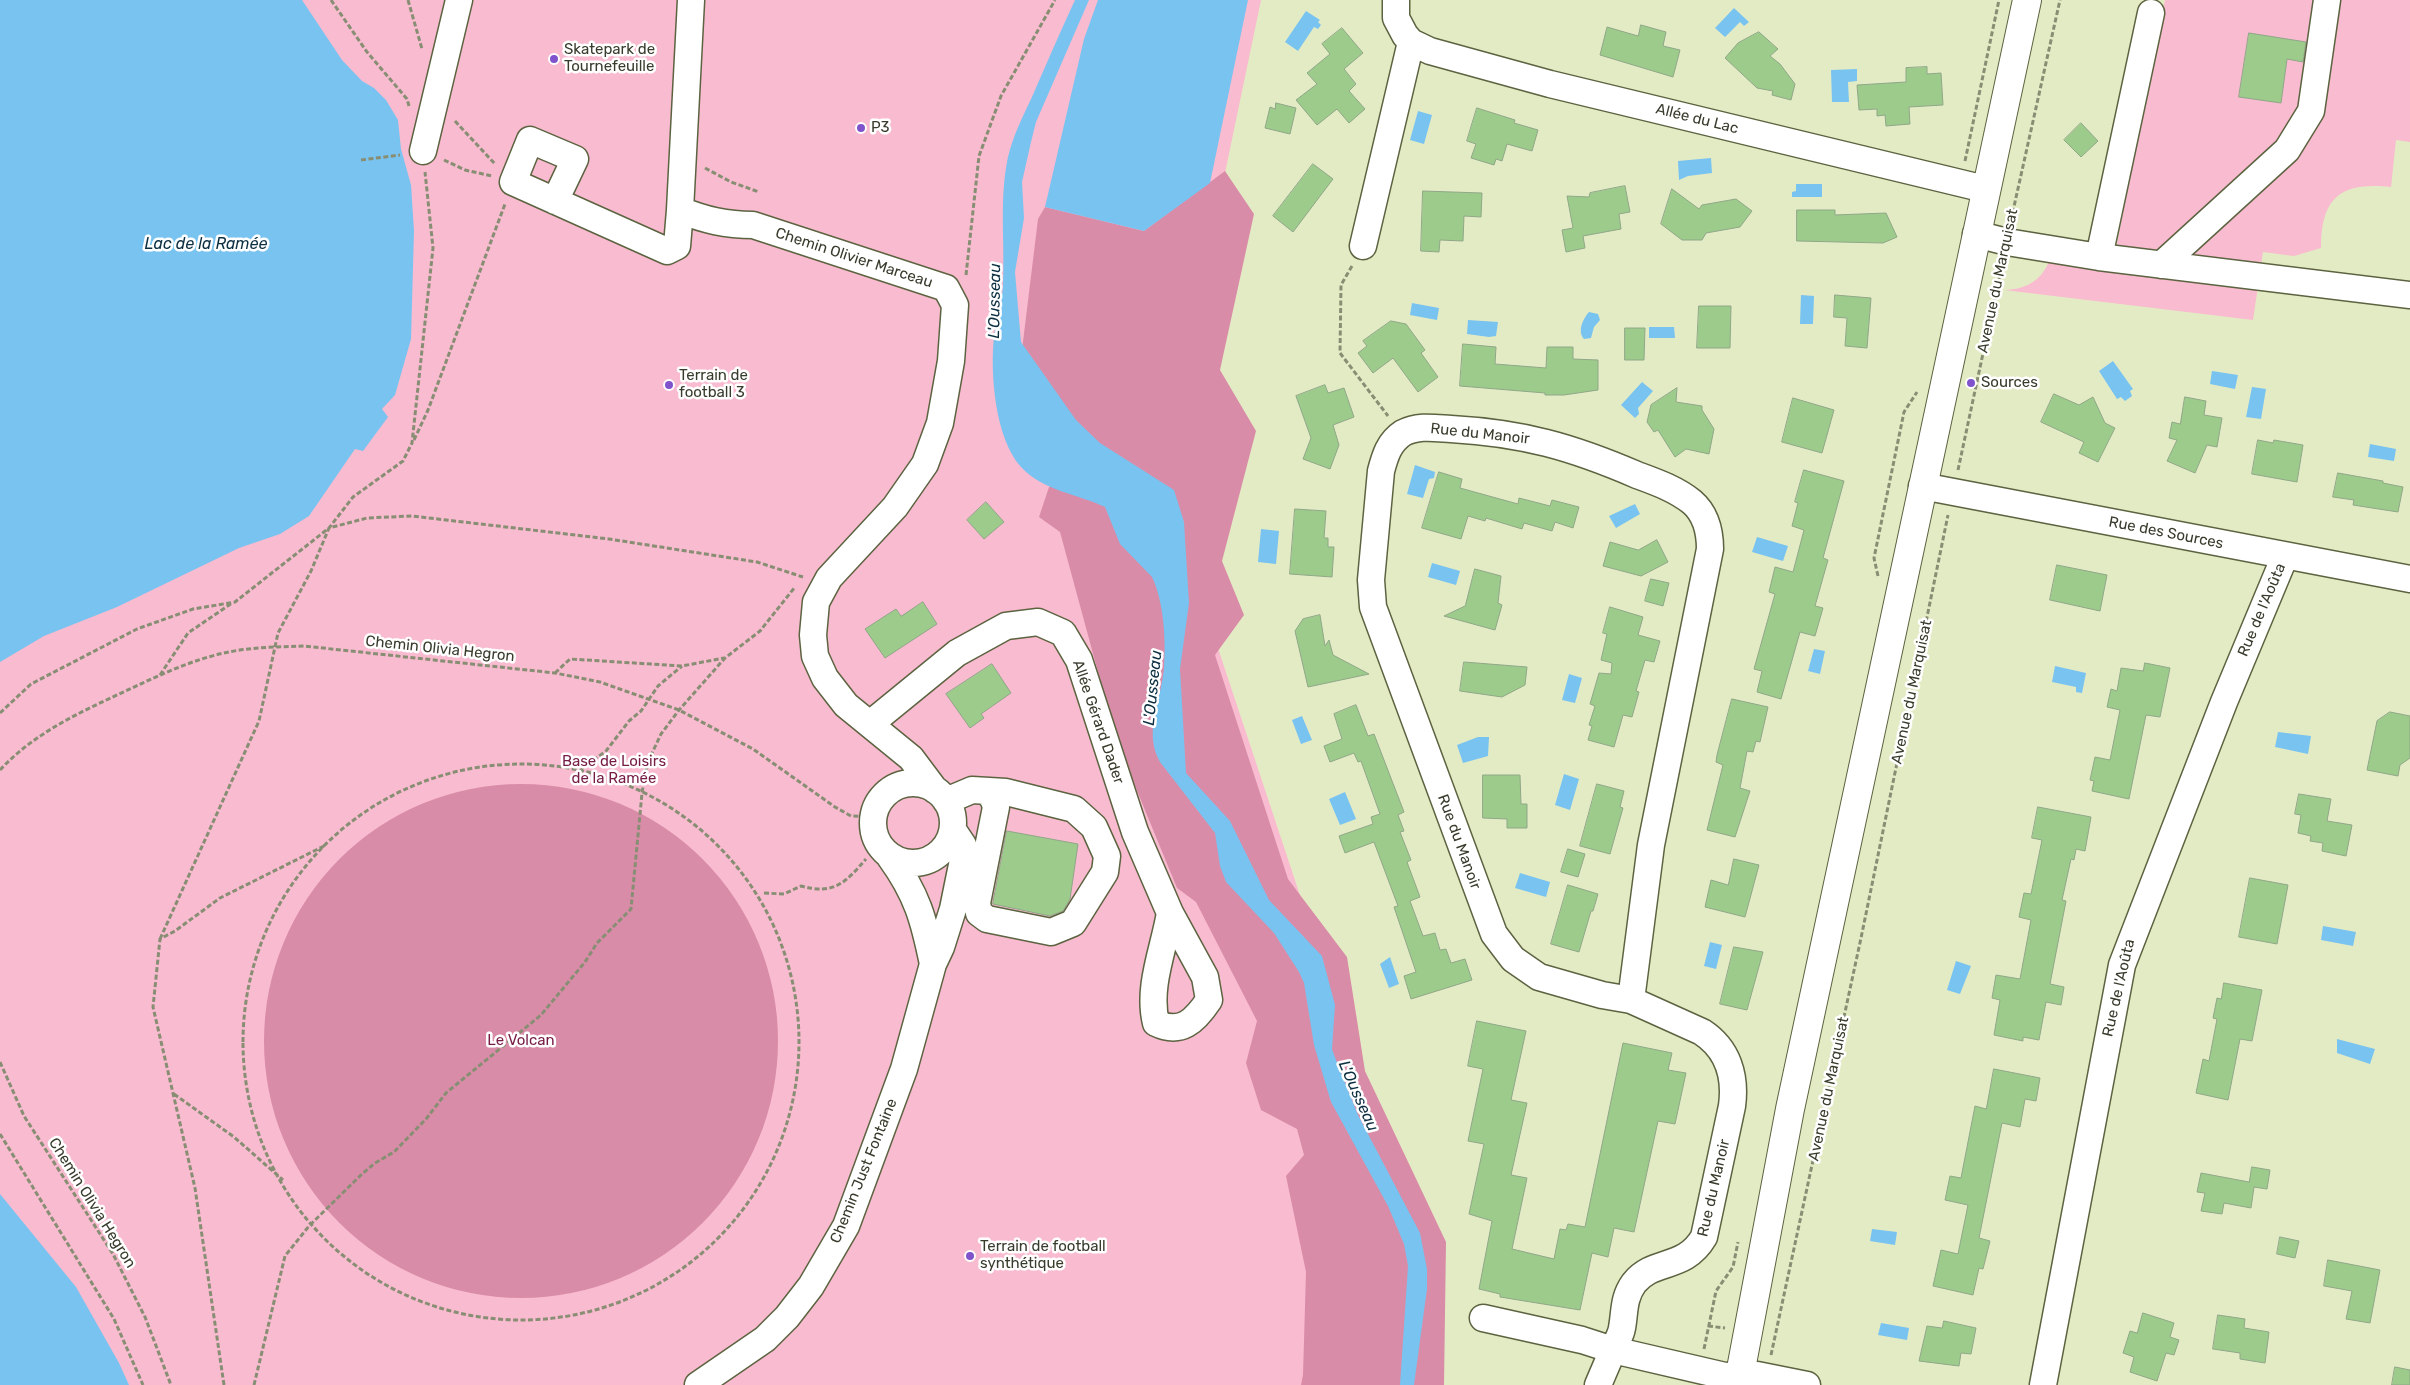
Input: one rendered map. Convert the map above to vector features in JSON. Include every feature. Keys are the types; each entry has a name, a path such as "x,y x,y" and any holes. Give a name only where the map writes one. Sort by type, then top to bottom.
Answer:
{"main road":[{"name":"Avenue du Marquisat","path":"1748,1379 1790,1109 2027,0"}],"street":[{"path":"423,151 460,0"},
{"path":"555,201 575,159 530,140 513,182 555,201 667,251 676,246 680,210 692,0"},
{"path":"1364,246 1411,42 1396,18 1396,0"},
{"path":"2161,265 2286,150 2298,134 2311,111 2328,0"},
{"path":"2099,257 2151,13"},
{"name":"Allée du Lac","path":"1411,42 1430,51 1550,84 1986,189"},
{"name":"Chemin Olivier Marceau","path":"680,210 702,219 725,225 753,225 946,288 955,305"},
{"path":"1976,234 2006,242 2099,257 2410,295"},
{"path":"876,729 892,766 890,779 878,807 873,828 884,851 912,864 924,862 943,850 953,830 953,818 941,795 911,758 876,729 846,705 825,678 815,656 813,635 816,578 895,507 925,464 940,423 952,361 955,305"},
{"name":"Rue du Manoir","path":"1598,1385 1622,1329 1627,1296 1635,1283 1652,1270 1685,1259 1699,1246 1704,1237 1734,1090 1729,1062 1712,1039 1631,1000 1602,995 1539,977 1513,959 1494,934 1373,607 1371,580 1381,471 1385,454 1402,434 1422,428 1481,431 1549,442 1589,454 1675,491 1693,502 1704,517 1710,536 1710,549 1651,845 1631,1000"},
{"name":"Rue des Sources","path":"1922,486 2410,579"},
{"name":"Rue de l'Aoûta","path":"2043,1385 2122,965 2224,702 2285,556"},
{"name":"Allée Gérard Dader","path":"876,729 957,653 1006,626 1038,622 1063,633 1079,660 1135,832 1170,913"},
{"path":"878,807 902,785 914,783 925,785 941,795 972,790 1006,792 1074,809 1094,827 1107,856 1105,872 1073,924 1051,932 987,919 979,912 977,903 996,807 993,798 986,791"},
{"name":"Chemin Just Fontaine","path":"714,1381 765,1339 787,1317 811,1286 846,1226 882,1131 915,1031 933,964 941,947 953,909 964,855 963,845 953,830"},
{"name":"Chemin Just Fontaine","path":"884,851 905,878 920,906 933,964"},
{"path":"1483,1318 1582,1340 1613,1350 1716,1375 1807,1385"}],"path":[{"path":"331,0 367,52 407,99 410,108"},
{"path":"955,305 964,293 979,156 1001,96 1055,0"},
{"name":"Avenue du Marquisat","path":"1748,1379 1861,938 2006,242 2060,0"},
{"path":"435,97 472,142 513,182"},
{"path":"361,160 423,151 466,170 513,182"},
{"path":"412,443 433,248 423,151"},
{"path":"160,675 188,633 235,602 329,528 353,498 403,461 428,410 513,182"},
{"path":"1364,246 1341,285 1340,353 1402,434"},
{"path":"329,528 367,518 412,516 609,539 757,562 816,578"},
{"path":"224,1385 196,1188 153,1007 160,939 259,721 278,633 311,571 329,528"},
{"path":"254,1385 285,1256 309,1226 375,1163 394,1152 426,1119 446,1094 541,1015 585,962 597,943 631,909 642,793 647,764 661,734 679,710 725,658 760,631 816,578"},
{"path":"0,713 32,684 136,629 193,609 235,602"},
{"name":"Chemin Olivia Hegron","path":"0,770 22,748 86,709 185,664 225,652 276,646 304,646 555,673 600,682 650,698 679,710 753,749 835,807 851,816 878,807"},
{"path":"555,673 570,659 682,666 725,658"},
{"path":"581,769 606,751 629,721 641,711 658,686 682,666"},
{"path":"160,939 176,931 220,898 325,845 414,781 478,764 539,762 581,769 614,778 683,814 712,838 751,877"},
{"path":"316,864 325,845"},
{"path":"764,893 784,894 801,886 819,891 837,887 884,851"},
{"path":"760,888 764,893 787,974 788,992"},
{"path":"262,1126 247,1073 243,1022 250,972 276,917 288,902"},
{"path":"274,1157 283,1181 309,1226 361,1275 411,1300 468,1316 522,1322 582,1318 658,1284 684,1269 730,1229 751,1201 762,1179 771,1149 794,1095 793,1055"},
{"name":"Chemin Olivia Hegron","path":"0,1062 24,1116 113,1254 145,1317 171,1385"},
{"path":"173,1094 234,1137 283,1181"},
{"path":"0,1134 114,1319 143,1385"}],"green space":[{"name":"Base de Loisirs de la Ramée","path":"0,0 1261,0 1210,245 1209,621 1412,1233 1373,1385 0,1385"},
{"path":"2165,0 2410,0 2410,142 2396,140 2391,187 2359,187 2347,190 2338,196 2330,205 2325,216 2321,248 2294,256 2263,252 2253,320 2004,290 2011,290 2031,283 2042,274 2049,261 2116,248"},
{"path":"1225,171 1254,214 1220,370 1256,431 1222,561 1244,615 1215,655 1288,879 1347,957 1365,1071 1446,1242 1444,1385 1301,1385 1303,1375 1306,1272 1286,1176 1304,1155 1297,1129 1261,1110 1246,1063 1257,1021 1196,902 1177,888 1117,742 1060,532 1039,517 1049,487 1098,460 1021,358 1038,219 1045,207 1144,231"},
{"name":"Le Volcan","path":"521,784 571,789 596,795 619,804 664,828 703,859 734,898 758,943 767,966 773,991 778,1041 773,1091 767,1116 758,1139 734,1184 703,1223 664,1254 619,1278 596,1287 571,1293 521,1298 471,1293 446,1287 423,1278 378,1254 339,1223 308,1184 284,1139 275,1116 269,1091 264,1041 269,991 275,966 284,943 308,898 339,859 378,828 423,804 446,795 471,789"}],"water":[{"name":"Lac de la Ramée","path":"0,0 302,0 342,60 362,81 374,88 386,100 398,120 401,149 411,185 414,231 411,339 395,395 382,409 388,417 363,451 355,449 309,516 280,534 239,548 117,607 44,636 0,662"},
{"path":"1075,0 1089,0 1036,122 1022,182 1024,218 1015,272 1021,342 1076,420 1100,443 1174,490 1184,522 1189,603 1180,669 1186,773 1230,821 1269,900 1322,956 1335,1005 1332,1049 1358,1115 1420,1233 1427,1269 1427,1289 1414,1385 1400,1385 1408,1266 1404,1244 1388,1206 1331,1102 1314,1045 1304,983 1274,933 1226,882 1220,866 1215,833 1160,762 1155,751 1153,739 1154,716 1162,681 1165,646 1162,610 1152,577 1120,544 1105,507 1050,487 1040,482 1021,467 1012,455 1000,423 994,387 993,352 1003,285 1005,173 1018,126"},
{"path":"1098,0 1248,0 1210,183 1144,231 1045,207 1084,39"},
{"path":"1734,8 1749,22 1744,26 1740,22 1725,37 1715,28"},
{"path":"1306,11 1320,20 1318,22 1321,25 1318,29 1314,27 1298,51 1285,42"},
{"path":"1857,69 1857,81 1848,82 1849,102 1832,102 1831,70"},
{"path":"1418,111 1432,115 1424,144 1410,140"},
{"path":"1711,158 1712,173 1688,176 1679,180 1678,161"},
{"path":"1796,184 1822,184 1822,197 1792,197 1792,192 1796,191"},
{"path":"1801,295 1814,296 1813,324 1800,324"},
{"path":"1412,303 1439,308 1437,320 1410,315"},
{"path":"1589,312 1598,314 1600,320 1594,327 1591,338 1584,339 1581,329"},
{"path":"1468,320 1498,322 1496,336 1467,334"},
{"path":"1649,327 1674,327 1675,338 1649,338"},
{"path":"2113,361 2133,389 2130,391 2132,396 2125,401 2121,397 2117,399 2099,371"},
{"path":"2212,371 2238,375 2235,389 2210,384"},
{"path":"1642,382 1653,391 1638,408 1639,414 1635,418 1621,405"},
{"path":"2252,387 2266,389 2261,419 2246,417"},
{"path":"2370,444 2396,449 2394,461 2368,457"},
{"path":"1415,465 1435,472 1434,478 1429,479 1423,498 1407,494"},
{"path":"1635,504 1640,514 1616,528 1609,516"},
{"path":"1261,529 1279,531 1276,564 1258,562"},
{"path":"1757,537 1788,546 1783,561 1752,552"},
{"path":"1432,563 1460,571 1456,585 1428,577"},
{"path":"1814,649 1825,651 1820,674 1808,671"},
{"path":"2055,666 2086,673 2082,693 2076,692 2076,687 2052,682"},
{"path":"1569,674 1582,678 1575,703 1562,700"},
{"path":"1302,716 1312,740 1301,744 1292,720"},
{"path":"2278,732 2311,736 2308,754 2275,747"},
{"path":"1478,737 1489,737 1488,756 1463,763 1457,745"},
{"path":"1564,774 1579,779 1570,810 1555,805"},
{"path":"1345,792 1356,819 1340,825 1329,799"},
{"path":"1520,873 1550,882 1546,897 1515,888"},
{"path":"2323,926 2356,932 2353,946 2321,940"},
{"path":"1710,942 1722,945 1716,969 1704,966"},
{"path":"1390,957 1399,984 1389,988 1380,964"},
{"path":"1956,961 1971,966 1960,994 1947,990"},
{"path":"2337,1039 2375,1049 2370,1064 2337,1053"},
{"path":"0,1194 76,1287 119,1363 129,1385 0,1385"},
{"path":"1872,1229 1897,1232 1895,1245 1870,1241"},
{"path":"1881,1323 1909,1328 1907,1340 1878,1335"}],"building":[{"path":"1641,25 1666,32 1663,46 1680,50 1673,77 1600,55 1607,27 1638,36"},
{"path":"1342,28 1363,53 1344,69 1356,84 1349,91 1365,109 1349,123 1337,109 1317,125 1296,100 1317,84 1307,73 1330,54 1322,44"},
{"path":"1759,32 1778,49 1770,56 1780,64 1795,84 1791,100 1772,95 1773,91 1757,88 1725,58 1738,43"},
{"path":"2249,33 2306,42 2303,62 2287,59 2281,103 2239,97"},
{"path":"1927,67 1927,74 1941,73 1943,105 1909,107 1910,124 1886,126 1885,115 1877,116 1877,109 1859,110 1857,85 1906,82 1906,68"},
{"path":"1276,103 1296,108 1290,134 1265,128 1270,107 1275,109"},
{"path":"1477,108 1515,120 1514,123 1538,130 1532,151 1507,144 1502,161 1496,159 1494,165 1471,158 1476,144 1467,141"},
{"path":"2081,123 2098,141 2081,157 2064,140"},
{"path":"1313,164 1333,179 1293,232 1273,216"},
{"path":"1625,186 1630,212 1619,214 1621,229 1583,236 1585,248 1566,252 1562,230 1573,228 1567,196 1589,197 1590,193"},
{"path":"1672,189 1699,209 1702,205 1736,199 1752,211 1740,227 1706,233 1702,240 1682,240 1661,224"},
{"path":"1423,191 1482,193 1481,217 1464,216 1463,241 1440,240 1439,252 1421,251"},
{"path":"1797,210 1835,210 1835,215 1886,213 1897,237 1883,243 1797,241"},
{"path":"1835,295 1871,298 1867,348 1845,346 1847,318 1834,317"},
{"path":"1699,306 1731,306 1730,348 1697,348"},
{"path":"1391,321 1406,324 1425,350 1421,353 1438,377 1418,392 1393,358 1373,373 1358,353 1367,346 1363,341"},
{"path":"1625,328 1645,328 1644,360 1625,360"},
{"path":"1463,344 1496,347 1495,364 1546,368 1547,347 1573,347 1573,359 1598,360 1598,390 1564,395 1545,395 1545,393 1460,386"},
{"path":"1325,385 1328,393 1344,388 1354,417 1333,425 1339,445 1330,469 1303,459 1311,438 1296,396"},
{"path":"1677,388 1676,402 1702,406 1702,410 1714,429 1709,454 1686,449 1675,457 1658,430 1654,432 1647,422 1651,405"},
{"path":"2054,394 2079,405 2093,397 2105,423 2115,428 2098,462 2079,453 2084,442 2041,422"},
{"path":"2185,397 2206,401 2204,415 2222,418 2217,447 2207,445 2195,473 2167,461 2177,440 2169,438 2172,422 2180,424"},
{"path":"1793,398 1834,410 1822,453 1782,442"},
{"path":"2258,440 2273,443 2274,440 2303,445 2297,482 2252,474"},
{"path":"1804,470 1844,481 1823,558 1828,560 1815,606 1823,608 1815,636 1800,632 1781,699 1757,692 1762,671 1754,669 1775,594 1769,592 1775,567 1793,572 1804,530 1792,526 1798,503 1795,502"},
{"path":"1439,472 1462,479 1460,488 1518,504 1519,498 1550,506 1552,500 1579,507 1573,528 1555,522 1552,531 1524,523 1522,529 1486,518 1485,521 1468,516 1461,539 1422,528"},
{"path":"2338,473 2383,481 2383,483 2403,487 2398,512 2353,505 2354,500 2333,497"},
{"path":"986,502 1004,522 984,539 967,520"},
{"path":"1295,509 1326,511 1324,538 1328,538 1328,547 1334,547 1332,577 1290,574"},
{"path":"1657,540 1668,562 1641,576 1603,566 1610,542 1638,550"},
{"path":"2057,565 2107,575 2100,611 2050,600"},
{"path":"1475,569 1501,576 1498,603 1502,605 1495,630 1444,616 1465,606"},
{"path":"1651,579 1669,583 1663,606 1645,601"},
{"path":"923,602 937,624 885,658 865,629 896,609 901,616"},
{"path":"1610,607 1643,617 1638,635 1660,641 1654,662 1645,660 1636,691 1639,692 1632,717 1623,715 1614,747 1588,740 1592,726 1589,725 1595,706 1590,704 1599,673 1611,674 1612,663 1601,660 1607,634 1603,633"},
{"path":"1320,615 1325,646 1329,640 1333,655 1369,674 1308,687 1295,631 1303,619"},
{"path":"1464,662 1527,667 1525,685 1502,697 1460,691"},
{"path":"2145,663 2170,668 2160,717 2146,715 2129,799 2092,791 2094,781 2090,780 2095,757 2110,760 2120,710 2107,707 2111,689 2117,691 2121,668 2143,671"},
{"path":"992,664 1011,693 981,714 984,718 970,728 946,694"},
{"path":"1732,699 1768,707 1760,742 1756,741 1753,752 1747,751 1740,788 1750,791 1735,837 1707,830 1723,765 1716,762 1717,755"},
{"path":"1356,705 1368,736 1374,734 1404,812 1398,815 1404,831 1400,832 1411,860 1407,862 1420,897 1410,901 1423,936 1435,933 1440,950 1446,949 1451,963 1465,959 1472,980 1411,999 1404,976 1416,972 1394,907 1398,906 1374,842 1345,853 1339,836 1373,824 1371,817 1380,814 1361,761 1358,762 1354,753 1330,762 1324,746 1342,739 1334,714"},
{"path":"2390,712 2410,716 2410,758 2400,765 2398,776 2367,770 2377,721"},
{"path":"1483,775 1520,775 1521,804 1527,804 1527,828 1507,828 1507,819 1483,818"},
{"path":"1597,784 1624,791 1620,807 1623,808 1610,854 1580,846"},
{"path":"2299,794 2331,799 2327,821 2352,825 2346,856 2322,851 2323,843 2310,841 2311,836 2298,833 2301,815 2295,814"},
{"path":"2038,807 2091,817 2085,851 2076,849 2074,860 2071,859 2062,900 2066,901 2050,984 2064,987 2061,1005 2046,1002 2039,1040 2023,1037 2023,1041 1994,1035 2000,1000 1992,998 1996,975 2020,979 2031,920 2019,917 2024,893 2031,894 2042,840 2032,838"},
{"path":"1007,831 1078,844 1070,899 1063,911 1050,916 993,904"},
{"path":"1568,849 1585,854 1578,877 1561,872"},
{"path":"1734,859 1759,865 1745,917 1705,907 1711,880 1728,885"},
{"path":"2250,878 2288,885 2277,944 2239,937"},
{"path":"1568,885 1598,894 1579,952 1551,944"},
{"path":"1734,947 1763,952 1747,1010 1720,1004"},
{"path":"2224,983 2262,990 2252,1041 2240,1039 2228,1100 2196,1093 2203,1059 2209,1061 2217,1019 2213,1018 2217,998 2221,999"},
{"path":"1477,1021 1526,1031 1511,1100 1527,1103 1511,1175 1527,1178 1512,1249 1554,1259 1560,1229 1566,1230 1568,1224 1585,1227 1623,1043 1672,1053 1668,1070 1686,1073 1675,1124 1658,1121 1634,1232 1614,1228 1608,1257 1592,1253 1580,1310 1500,1297 1500,1294 1479,1289 1492,1221 1469,1214 1484,1144 1468,1141 1483,1069 1468,1066"},
{"path":"1994,1069 2040,1078 2036,1101 2025,1099 2020,1127 2002,1123 1979,1238 1990,1241 1983,1269 1979,1268 1973,1295 1933,1286 1941,1250 1958,1254 1968,1205 1945,1200 1950,1176 1961,1178 1975,1106 1986,1109"},
{"path":"2252,1167 2270,1170 2267,1189 2254,1187 2251,1208 2224,1203 2222,1214 2201,1211 2205,1193 2197,1192 2201,1173 2249,1182"},
{"path":"2280,1237 2299,1241 2295,1258 2277,1254"},
{"path":"2328,1260 2380,1270 2370,1323 2346,1319 2352,1291 2324,1286"},
{"path":"2143,1313 2174,1323 2170,1337 2179,1340 2174,1355 2166,1353 2157,1381 2130,1372 2134,1357 2123,1353 2130,1331 2137,1333"},
{"path":"2218,1315 2245,1319 2244,1328 2269,1332 2265,1363 2240,1359 2240,1353 2213,1349"},
{"path":"1944,1321 1976,1328 1971,1354 1961,1353 1959,1366 1919,1361 1927,1326 1942,1328"},
{"path":"2395,1367 2410,1370 2410,1385 2392,1385"}],"place":[{"name":"Skatepark de Tournefeuille","path":"554,59"},
{"name":"P3","path":"861,128"},
{"name":"Sources","path":"1971,383"},
{"name":"Terrain de football 3","path":"669,385"},
{"name":"Terrain de football synthétique","path":"970,1256"}],"water label":[{"name":"L'Ousseau","path":"995,301"},
{"name":"L'Ousseau","path":"1153,688"},
{"name":"L'Ousseau","path":"1358,1096"}]}
